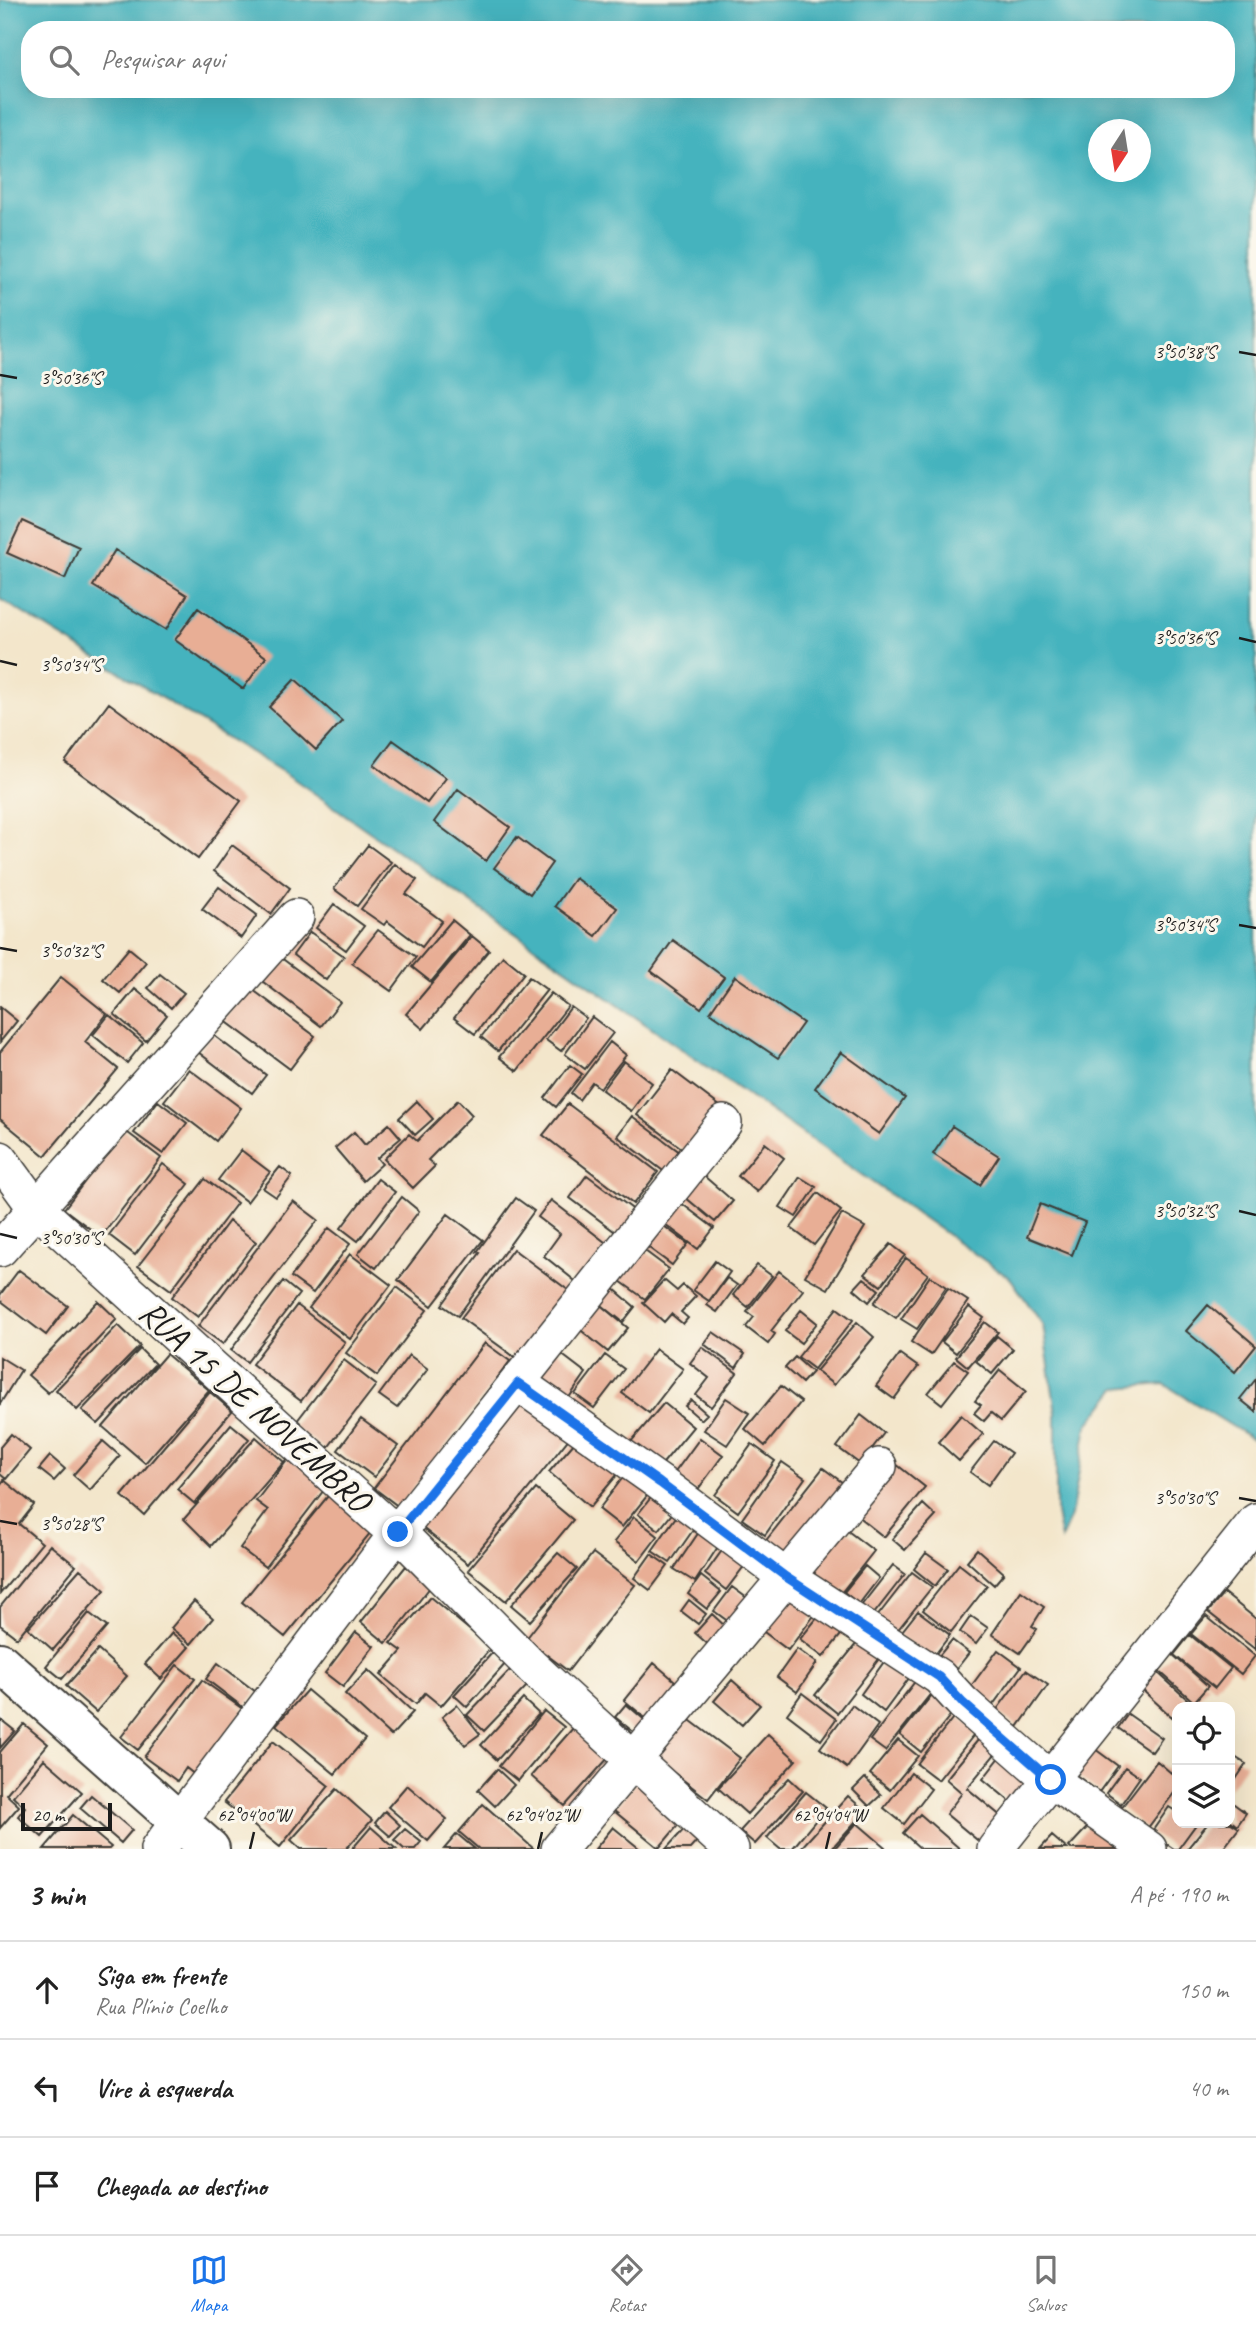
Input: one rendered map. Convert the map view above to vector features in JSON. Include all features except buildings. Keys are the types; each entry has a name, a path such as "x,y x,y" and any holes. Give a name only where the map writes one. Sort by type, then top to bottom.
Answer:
{"street":[{"path":"0,1249 296,917"},
{"path":"168,1841 398,1532 724,1123"},
{"name":"RUA 15 DE NOVEMBRO","path":"0,1159 35,1208 382,1521 398,1532 533,1668 731,1849"},
{"path":"518,1383 660,1483 786,1577 939,1677 963,1703 1051,1780 1149,1849"},
{"path":"559,1849 878,1466"},
{"path":"995,1849 1256,1521"},
{"path":"0,1662 168,1841"},
{"path":"0,1695 168,1841 209,1849"}],"water":[{"path":"0,0 1256,0 1256,1441 1164,1384 1117,1388 1087,1426 1071,1516 1061,1539 1056,1514 1056,1413 1043,1325 1011,1279 291,777 0,599"}],"route":[{"path":"398,1532 518,1383 660,1483 786,1577 939,1677 963,1703 1051,1780"}]}
